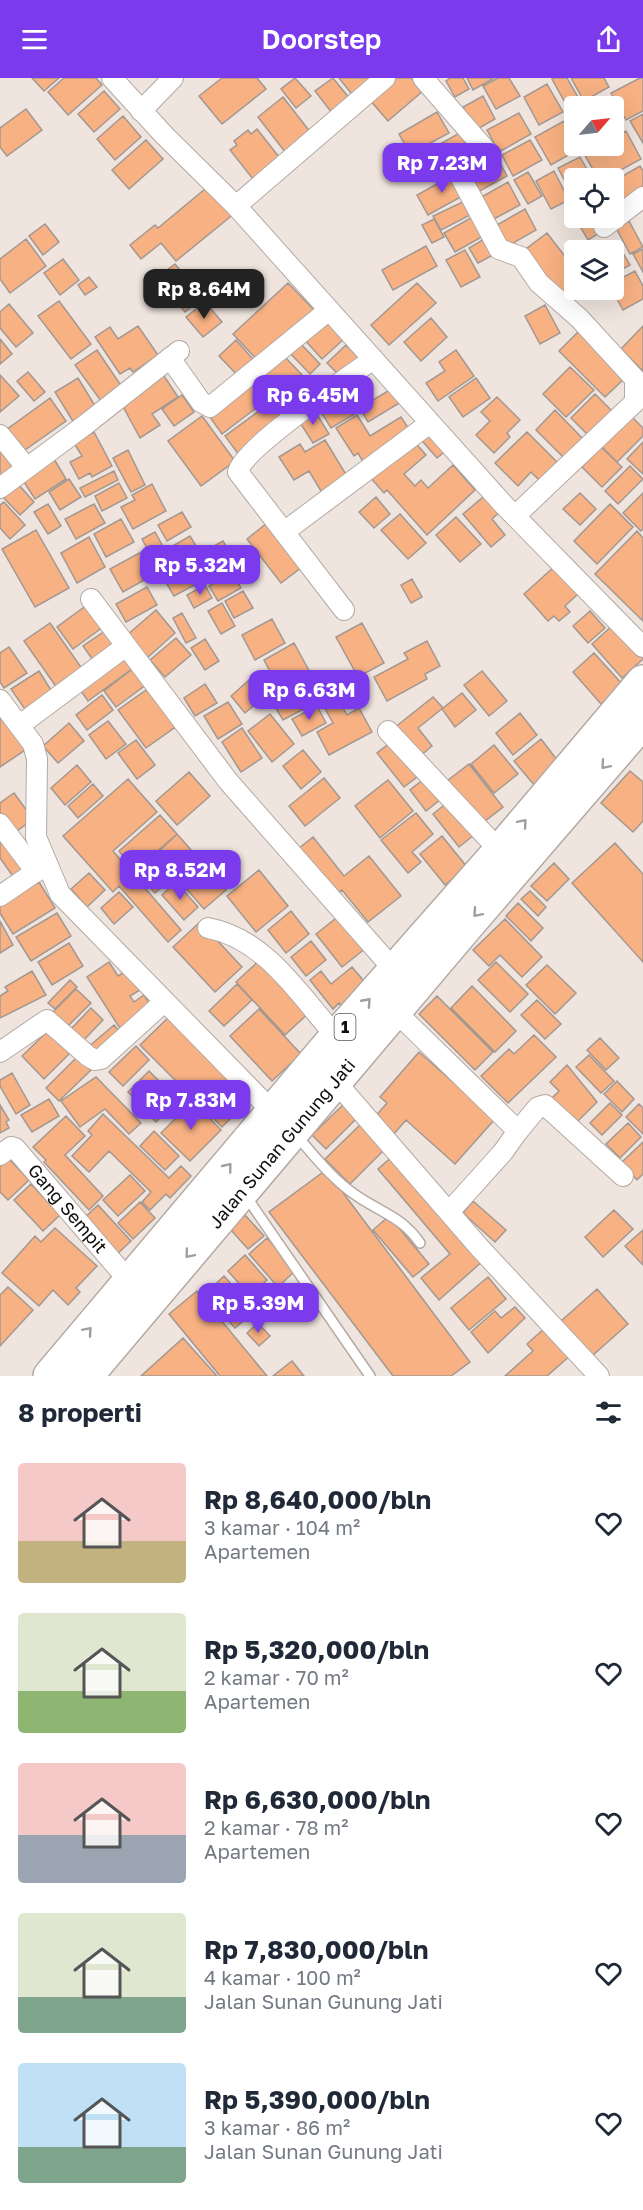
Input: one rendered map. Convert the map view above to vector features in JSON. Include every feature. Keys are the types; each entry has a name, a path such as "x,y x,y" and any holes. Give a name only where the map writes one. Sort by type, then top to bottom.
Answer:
{"highway":[{"name":"1","path":"50,1376 130,1282 223,1200 291,1111 342,1058 500,851 643,681"},
{"name":"Jalan Sunan Gunung Jati","path":"291,1111 342,1058 396,1012 413,963 643,721"},
{"name":"Jalan Sunan Gunung Jati","path":"86,1376 223,1200"}],"street":[{"path":"112,78 141,111 236,207 515,516 643,647"},
{"path":"141,111 173,78"},
{"path":"236,207 385,78"},
{"path":"423,78 484,148"},
{"path":"460,176 499,249 521,257 539,282 558,302 579,318 635,379 639,406 515,516"},
{"path":"624,212 643,197"},
{"path":"0,488 85,425 174,354 201,402 210,407 329,310"},
{"path":"344,610 238,472 239,467 276,432 373,359"},
{"path":"284,532 430,423"},
{"path":"0,435 26,467"},
{"path":"91,599 228,781 413,963"},
{"path":"20,725 126,646"},
{"path":"0,700 33,744 38,759 36,837 41,868"},
{"path":"388,731 500,851"},
{"path":"0,824 41,868 65,901 164,1002 291,1111"},
{"path":"0,896 41,868"},
{"path":"208,928 233,934 261,953 342,1058 449,1212 599,1376"},
{"path":"0,1052 47,1020 88,1056 95,1060 101,1059 164,1002"},
{"path":"396,1012 518,1131"},
{"path":"449,1212 503,1152 538,1107 545,1105 623,1176"},
{"name":"Gang Sempit","path":"0,1155 11,1147 15,1148 130,1282"}],"lane":[{"path":"291,1111 336,1179 356,1196 408,1226 420,1243"},
{"path":"223,1200 306,1280 370,1376"}],"building":[{"path":"32,78 59,78 44,91"},
{"path":"64,78 96,78 102,85 68,115 48,92"},
{"path":"222,78 257,78 266,89 222,124 199,96"},
{"path":"295,78 311,96 296,108 281,89"},
{"path":"333,78 350,99 332,113 315,91"},
{"path":"339,78 380,78 355,98"},
{"path":"393,78 411,78 423,91 388,121 369,99"},
{"path":"450,78 463,78 469,89 455,97 446,81"},
{"path":"467,78 494,78 473,90"},
{"path":"498,78 509,78 520,96 496,109 483,86"},
{"path":"567,78 577,96 564,96 564,101 552,79"},
{"path":"571,78 604,78 609,87 593,96 581,96"},
{"path":"643,78 643,111 626,120 624,96 613,96 611,93"},
{"path":"547,84 563,112 539,125 524,97"},
{"path":"104,91 120,109 94,132 78,114"},
{"path":"483,96 495,119 476,130 463,107"},
{"path":"283,97 314,137 289,157 258,117"},
{"path":"26,109 42,130 7,156 0,147 0,128"},
{"path":"437,112 449,133 410,154 399,134"},
{"path":"519,113 531,134 499,152 487,130"},
{"path":"643,114 643,143 630,121"},
{"path":"123,116 141,137 115,160 97,139"},
{"path":"564,121 564,156 567,156 551,165 535,137"},
{"path":"257,129 279,157 253,179 230,150 237,145 234,141 248,130 251,134"},
{"path":"465,130 475,149 450,163 440,144"},
{"path":"626,131 641,159 624,168 592,168 585,156 624,156 624,132"},
{"path":"146,140 163,159 129,189 112,170"},
{"path":"530,140 542,160 513,176 502,155"},
{"path":"438,149 449,169 427,181 416,161"},
{"path":"495,154 507,176 474,194 462,173"},
{"path":"580,157 586,168 564,168 564,179 558,168"},
{"path":"640,166 643,171 643,194 626,205 624,201 624,175"},
{"path":"554,171 564,190 564,202 551,209 536,181"},
{"path":"528,172 542,196 528,204 514,180"},
{"path":"455,174 466,194 428,215 417,195"},
{"path":"508,182 520,205 490,221 478,199"},
{"path":"211,184 235,213 176,261 161,243 141,259 130,245 155,225 158,228"},
{"path":"469,199 476,212 441,230 433,216"},
{"path":"525,209 536,230 508,246 497,225"},
{"path":"476,215 487,234 455,252 444,233"},
{"path":"434,219 444,237 432,243 422,225"},
{"path":"629,221 643,247 630,254 616,228 624,228 624,224"},
{"path":"45,224 59,242 43,255 29,236"},
{"path":"581,228 598,228 601,232 588,240"},
{"path":"547,233 564,255 564,293 558,298 522,252"},
{"path":"486,238 495,254 478,263 469,248"},
{"path":"26,239 46,266 10,293 0,279 0,259"},
{"path":"426,246 437,266 393,290 382,270"},
{"path":"643,249 643,272 633,254"},
{"path":"465,250 480,277 461,287 446,260"},
{"path":"624,255 630,265 624,268"},
{"path":"63,259 79,280 60,295 44,273"},
{"path":"175,264 203,298 185,312 157,278"},
{"path":"635,271 643,286 643,299 623,310 618,300 624,300 624,277"},
{"path":"89,277 97,287 85,295 78,285"},
{"path":"288,283 317,313 262,365 233,334"},
{"path":"417,283 436,303 389,345 371,325"},
{"path":"59,301 91,344 71,359 38,316"},
{"path":"205,302 222,322 203,337 186,317"},
{"path":"9,304 33,333 16,347 0,328 0,312"},
{"path":"545,305 560,333 540,344 525,316"},
{"path":"326,315 346,337 322,359 302,337"},
{"path":"431,318 447,337 421,361 404,342"},
{"path":"138,326 158,355 133,372 130,368 120,374 95,337 110,327 118,339"},
{"path":"643,326 643,371 621,349"},
{"path":"580,330 627,376 605,397 559,351"},
{"path":"0,339 12,354 0,364"},
{"path":"236,340 258,365 242,380 219,356"},
{"path":"299,342 320,364 310,374 289,352"},
{"path":"346,345 359,358 340,376 327,363"},
{"path":"97,350 122,387 101,401 75,365"},
{"path":"456,350 474,376 438,401 426,383 445,371 439,362"},
{"path":"283,355 304,377 280,400 259,378"},
{"path":"570,367 594,390 566,417 543,394"},
{"path":"28,372 45,392 34,401 17,381"},
{"path":"162,373 178,397 152,414 160,425 140,438 120,401"},
{"path":"0,375 19,396 0,412"},
{"path":"358,376 373,400 393,388 401,402 368,422 361,410 331,428 315,402"},
{"path":"78,378 97,409 74,423 55,392"},
{"path":"476,378 490,398 463,417 449,397"},
{"path":"253,379 268,399 222,434 207,413"},
{"path":"595,394 615,414 591,438 571,418"},
{"path":"182,395 194,412 174,426 162,409"},
{"path":"497,397 520,420 507,433 510,437 494,453 476,435 490,421 481,412"},
{"path":"50,398 66,421 22,452 6,430"},
{"path":"274,400 287,418 239,455 225,436"},
{"path":"313,408 329,434 313,443 297,418"},
{"path":"555,410 585,441 566,460 536,430"},
{"path":"357,415 370,436 401,417 413,435 365,465 358,453 354,456 336,428"},
{"path":"630,415 643,428 643,436 617,462 600,445"},
{"path":"202,416 235,461 201,486 168,441"},
{"path":"428,427 448,449 437,458 418,436"},
{"path":"94,432 112,466 92,477 90,473 79,479 70,462 82,456 74,443"},
{"path":"527,432 558,463 540,481 531,472 518,486 495,463"},
{"path":"411,438 426,455 404,474 415,486 421,480 428,488 453,465 475,490 427,535 387,490 384,493 369,476"},
{"path":"325,440 350,481 324,496 309,471 294,480 279,457 300,444 305,452"},
{"path":"0,442 19,464 0,480"},
{"path":"643,442 643,474 627,459"},
{"path":"601,447 622,467 602,487 582,467"},
{"path":"128,450 145,485 131,492 113,458"},
{"path":"54,459 66,479 35,499 22,479"},
{"path":"630,466 643,479 618,504 605,491"},
{"path":"114,471 118,480 85,497 80,488"},
{"path":"69,479 81,497 60,510 49,492"},
{"path":"119,483 127,498 102,511 95,496"},
{"path":"18,484 34,502 20,515 4,498"},
{"path":"152,484 166,511 133,529 121,507 135,500 132,495"},
{"path":"489,492 504,508 492,519 505,535 491,547 463,514"},
{"path":"580,493 596,509 580,525 563,509"},
{"path":"643,493 643,529 641,531 623,513"},
{"path":"376,497 390,514 374,528 359,512"},
{"path":"4,502 25,525 10,539 0,528 0,505"},
{"path":"48,504 61,526 48,534 34,512"},
{"path":"94,504 105,523 76,539 65,519"},
{"path":"610,504 633,527 597,564 574,541"},
{"path":"182,512 191,527 167,541 158,525"},
{"path":"400,514 426,543 408,559 381,530"},
{"path":"456,517 481,544 460,562 436,535"},
{"path":"121,519 134,542 106,557 94,534"},
{"path":"272,519 306,564 281,583 247,539"},
{"path":"36,530 69,588 35,607 2,549"},
{"path":"637,531 643,538 643,621 595,574"},
{"path":"155,532 172,563 159,570 142,539"},
{"path":"190,536 199,551 177,563 169,548"},
{"path":"89,537 105,567 77,583 61,553"},
{"path":"223,541 238,566 206,584 192,558"},
{"path":"143,551 155,574 123,592 110,569"},
{"path":"188,559 200,582 174,596 161,574"},
{"path":"555,566 579,593 565,606 570,612 559,621 554,616 548,621 524,594"},
{"path":"232,573 241,588 218,601 209,586"},
{"path":"412,579 422,597 411,603 401,585"},
{"path":"205,585 212,598 194,608 187,595"},
{"path":"147,587 157,605 126,622 116,604"},
{"path":"243,591 253,608 234,618 225,601"},
{"path":"91,602 107,624 73,649 57,627"},
{"path":"222,603 235,626 221,634 208,611"},
{"path":"156,610 175,633 147,658 127,635"},
{"path":"590,611 605,628 588,643 573,626"},
{"path":"182,613 196,638 186,643 173,618"},
{"path":"272,619 285,643 255,660 242,635"},
{"path":"50,623 83,670 57,688 24,641"},
{"path":"362,623 384,663 358,677 336,637"},
{"path":"614,624 643,656 643,659 622,678 592,644"},
{"path":"105,631 117,647 95,663 83,646"},
{"path":"176,638 191,655 165,677 150,660"},
{"path":"205,639 219,661 205,670 191,648"},
{"path":"427,641 440,666 425,674 427,679 387,701 374,677 408,659 404,653"},
{"path":"294,643 324,698 283,720 271,700 282,694 264,660"},
{"path":"9,647 27,673 4,688 0,682 0,653"},
{"path":"124,650 136,666 88,701 77,685"},
{"path":"594,653 623,685 601,704 573,672"},
{"path":"135,667 147,684 116,707 104,691"},
{"path":"39,671 56,698 29,715 11,689"},
{"path":"482,671 507,701 489,716 464,685"},
{"path":"257,673 272,690 245,713 231,696"},
{"path":"205,684 217,703 195,716 184,698"},
{"path":"153,685 181,723 146,748 118,710"},
{"path":"462,693 476,710 455,727 442,709"},
{"path":"102,695 113,710 87,730 76,715"},
{"path":"337,697 347,715 359,708 372,732 329,755 317,732 333,723 323,705"},
{"path":"433,697 443,708 418,728 432,746 419,757 394,728"},
{"path":"228,702 242,724 218,739 204,716"},
{"path":"317,706 326,723 302,736 292,719"},
{"path":"0,713 31,746 0,767"},
{"path":"520,713 537,735 513,755 496,733"},
{"path":"270,714 294,744 272,762 248,731"},
{"path":"108,721 126,744 106,759 89,735"},
{"path":"69,723 84,741 58,763 43,746"},
{"path":"242,728 262,758 241,772 222,742"},
{"path":"541,739 561,765 535,786 514,761"},
{"path":"136,740 155,765 137,779 118,753"},
{"path":"390,743 417,777 404,787 377,753"},
{"path":"494,745 518,774 494,793 471,764"},
{"path":"303,750 321,772 301,789 283,766"},
{"path":"469,764 503,807 480,825 443,784"},
{"path":"77,765 91,782 65,805 51,788"},
{"path":"630,771 643,782 643,821 633,832 601,803"},
{"path":"189,772 210,796 177,825 156,801"},
{"path":"324,778 340,798 305,826 289,806"},
{"path":"425,778 441,799 426,811 410,790"},
{"path":"128,779 157,812 113,851 181,930 168,942 119,886 113,892 63,836"},
{"path":"388,780 413,811 380,838 355,806"},
{"path":"93,784 103,796 78,818 68,806"},
{"path":"14,793 33,819 13,834 0,816 0,803"},
{"path":"448,802 474,835 459,847 433,814"},
{"path":"416,813 433,834 412,852 421,862 408,873 381,840"},
{"path":"160,815 177,834 135,871 119,851"},
{"path":"0,834 32,871 17,882 0,858"},
{"path":"177,834 226,890 204,909 156,854"},
{"path":"442,836 467,867 445,885 420,854"},
{"path":"313,837 344,876 369,856 401,896 368,922 342,890 335,896 298,849"},
{"path":"615,843 643,874 643,962 572,883"},
{"path":"156,856 174,877 155,893 137,873"},
{"path":"554,863 569,879 547,901 531,886"},
{"path":"259,870 288,906 256,932 227,896"},
{"path":"89,873 105,890 87,907 71,889"},
{"path":"39,882 55,908 13,934 0,913 0,905"},
{"path":"176,882 198,907 184,920 162,895"},
{"path":"530,891 546,907 538,916 521,899"},
{"path":"119,892 133,907 114,924 101,908"},
{"path":"518,903 543,928 531,941 506,916"},
{"path":"291,911 309,934 286,953 268,930"},
{"path":"57,913 71,936 31,961 16,937"},
{"path":"340,915 366,948 342,967 316,934"},
{"path":"505,919 542,957 522,977 500,955 489,966 473,950"},
{"path":"0,921 13,945 0,953"},
{"path":"200,922 242,967 215,992 173,947"},
{"path":"311,941 326,960 306,976 291,957"},
{"path":"69,943 83,966 52,985 38,962"},
{"path":"263,957 312,1010 285,1035 236,982"},
{"path":"109,962 118,976 131,968 143,988 130,996 134,1002 144,995 153,1009 123,1033 87,977"},
{"path":"496,962 528,994 510,1012 478,980"},
{"path":"547,965 576,993 555,1014 526,985"},
{"path":"352,967 368,986 342,1007 339,1003 333,1009 310,980 321,971 331,984"},
{"path":"32,971 46,995 0,1018 0,996 8,991 5,987"},
{"path":"70,980 77,987 55,1009 48,1003"},
{"path":"237,984 252,1000 224,1026 209,1011"},
{"path":"472,986 516,1031 495,1052 451,1008"},
{"path":"76,989 91,1003 64,1030 50,1015"},
{"path":"437,996 493,1052 475,1070 419,1014"},
{"path":"537,1000 561,1024 545,1039 521,1015"},
{"path":"91,1008 103,1020 80,1044 68,1032"},
{"path":"259,1009 301,1054 272,1081 230,1036"},
{"path":"172,1014 253,1096 222,1127 140,1045"},
{"path":"114,1025 123,1036 98,1058 87,1048"},
{"path":"50,1029 72,1051 44,1079 22,1056"},
{"path":"534,1035 556,1057 508,1103 481,1076 509,1049 514,1054"},
{"path":"600,1038 619,1058 606,1070 587,1050"},
{"path":"136,1046 149,1060 123,1086 109,1072"},
{"path":"419,1052 495,1119 455,1164 406,1120 393,1135 374,1118 387,1103 380,1097"},
{"path":"589,1055 614,1081 601,1093 576,1067"},
{"path":"78,1056 91,1070 59,1101 46,1088"},
{"path":"567,1065 597,1102 575,1124 551,1099 559,1091 550,1082"},
{"path":"149,1071 162,1084 141,1105 128,1092"},
{"path":"12,1073 30,1105 16,1114 0,1086 0,1080"},
{"path":"96,1077 141,1123 129,1134 105,1109 80,1127 61,1101"},
{"path":"169,1081 183,1095 156,1122 142,1108"},
{"path":"617,1081 634,1099 622,1112 604,1094"},
{"path":"49,1099 59,1116 32,1132 21,1115"},
{"path":"348,1100 361,1114 326,1149 312,1135"},
{"path":"193,1101 221,1130 190,1161 161,1133"},
{"path":"610,1103 622,1115 602,1135 590,1123"},
{"path":"639,1104 643,1108 643,1134 626,1117"},
{"path":"0,1105 9,1120 6,1122 9,1128 0,1133"},
{"path":"103,1114 169,1178 181,1166 191,1176 170,1198 166,1194 150,1210 142,1202 151,1192 109,1151 89,1172 72,1156 92,1135 88,1131"},
{"path":"66,1116 85,1136 65,1155 103,1196 89,1210 33,1147"},
{"path":"365,1120 389,1145 350,1184 325,1159"},
{"path":"628,1123 641,1137 620,1158 606,1144"},
{"path":"154,1131 179,1156 165,1170 140,1146"},
{"path":"643,1142 643,1174 637,1180 621,1163"},
{"path":"395,1154 485,1259 439,1300 421,1278 450,1254 378,1169"},
{"path":"8,1158 29,1180 8,1200 0,1192 0,1166"},
{"path":"326,1170 470,1362 451,1376 393,1376 269,1212"},
{"path":"130,1175 145,1191 118,1216 103,1200"},
{"path":"31,1184 60,1215 43,1231 14,1200"},
{"path":"473,1201 506,1230 495,1242 463,1213"},
{"path":"140,1202 155,1218 133,1239 118,1223"},
{"path":"98,1205 131,1241 114,1257 80,1222"},
{"path":"614,1210 633,1229 603,1257 585,1237"},
{"path":"245,1215 264,1236 248,1249 230,1229"},
{"path":"389,1216 429,1264 413,1277 373,1230"},
{"path":"55,1228 97,1266 76,1288 80,1292 68,1305 53,1290 39,1306 2,1273 35,1236 41,1242"},
{"path":"643,1230 643,1265 625,1246"},
{"path":"267,1238 296,1270 278,1287 249,1254"},
{"path":"245,1255 267,1280 250,1296 228,1271"},
{"path":"224,1276 255,1311 235,1328 205,1294"},
{"path":"488,1277 506,1299 469,1330 451,1308"},
{"path":"8,1287 33,1310 0,1346 0,1295"},
{"path":"597,1289 628,1324 592,1356 561,1321"},
{"path":"197,1291 267,1376 220,1376 169,1314"},
{"path":"515,1307 525,1318 488,1353 471,1332 495,1311 501,1318"},
{"path":"258,1323 270,1336 259,1346 247,1333"},
{"path":"547,1326 572,1354 547,1376 505,1376 533,1351 527,1344"},
{"path":"183,1338 217,1376 141,1376"},
{"path":"292,1361 304,1376 273,1376"}]}
